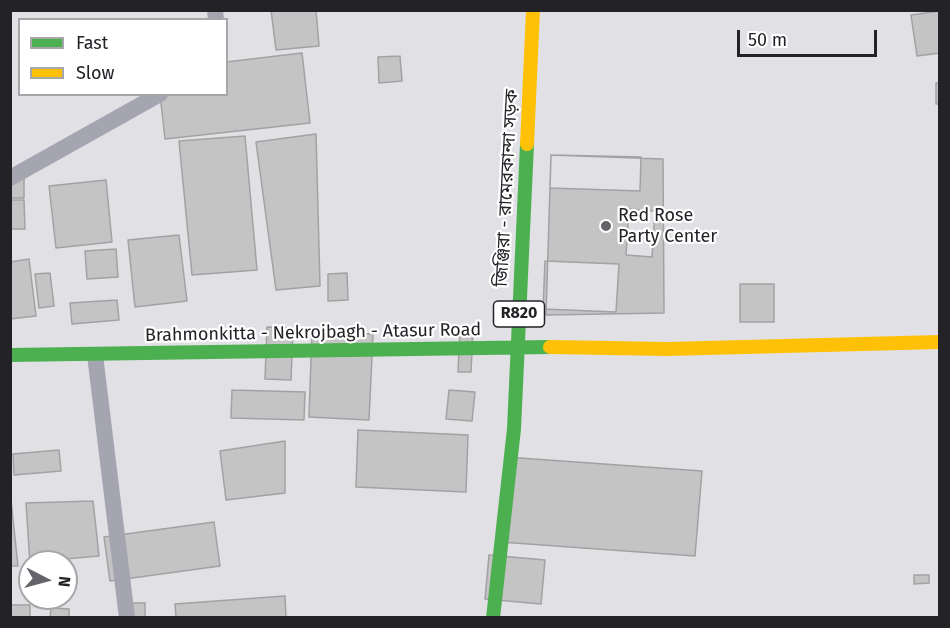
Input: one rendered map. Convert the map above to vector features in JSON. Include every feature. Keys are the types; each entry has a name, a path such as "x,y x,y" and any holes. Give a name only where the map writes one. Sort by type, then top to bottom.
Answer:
{"street":[{"name":"জিঞ্জিরা - রামেরকান্দা সড়ক","path":"493,618 514,429 533,10"},
{"path":"10,178 156,96"},
{"name":"Brahmonkitta - Nekrojbagh - Atasur Road","path":"10,355 517,347 667,349 863,342 939,342"},
{"path":"95,355 127,618"}],"building":[{"path":"271,10 316,10 319,46 276,50"},
{"path":"940,11 940,53 917,56 911,15"},
{"path":"302,53 310,123 165,139 160,96 228,96 228,62"},
{"path":"400,56 402,81 379,83 378,57"},
{"path":"936,83 940,83 940,104 936,104"},
{"path":"316,134 320,286 276,290 256,142"},
{"path":"245,136 257,270 192,275 179,141"},
{"path":"551,155 641,157 640,191 550,188"},
{"name":"Red Rose Party Center","path":"551,155 663,159 664,313 546,315"},
{"path":"10,169 24,169 24,198 10,198"},
{"path":"106,180 112,242 56,248 49,186"},
{"path":"10,200 24,200 25,229 10,229"},
{"path":"629,209 655,211 652,257 626,255"},
{"path":"179,235 187,301 135,307 128,240"},
{"path":"116,249 118,277 87,279 85,251"},
{"path":"29,259 36,316 10,319 10,262"},
{"path":"545,261 619,264 616,312 543,309"},
{"path":"50,273 54,306 39,308 35,274"},
{"path":"347,273 348,300 328,301 328,274"},
{"path":"740,284 774,284 774,322 740,322"},
{"path":"117,300 119,320 72,324 70,303"},
{"path":"267,327 293,328 291,380 265,379"},
{"path":"460,330 473,330 471,372 458,372"},
{"path":"312,331 373,334 369,420 309,417"},
{"path":"232,390 305,392 304,420 231,418"},
{"path":"449,390 475,392 472,421 446,419"},
{"path":"358,430 468,435 466,492 356,487"},
{"path":"285,441 285,493 226,500 220,451"},
{"path":"59,450 61,471 14,475 13,454"},
{"path":"506,457 702,471 695,556 500,542"},
{"path":"10,491 18,566 10,566"},
{"path":"93,501 99,556 78,558 78,550 29,550 26,503"},
{"path":"214,522 220,566 110,581 104,537"},
{"path":"489,555 545,560 541,604 485,599"},
{"path":"914,575 929,575 929,583 914,584"},
{"path":"285,596 286,618 176,618 175,604"},
{"path":"127,603 145,603 145,618 127,618"},
{"path":"10,605 18,605 18,610 30,610 30,618 10,618"},
{"path":"51,610 69,610 69,618 50,618"}],"traffic: fast":[{"path":"493,618 514,429 527,144"},
{"path":"10,355 550,347"}],"traffic: slow":[{"path":"527,144 533,10"},
{"path":"550,347 667,349 940,342"}],"place":[{"name":"Red Rose Party Center","path":"606,226"}]}
